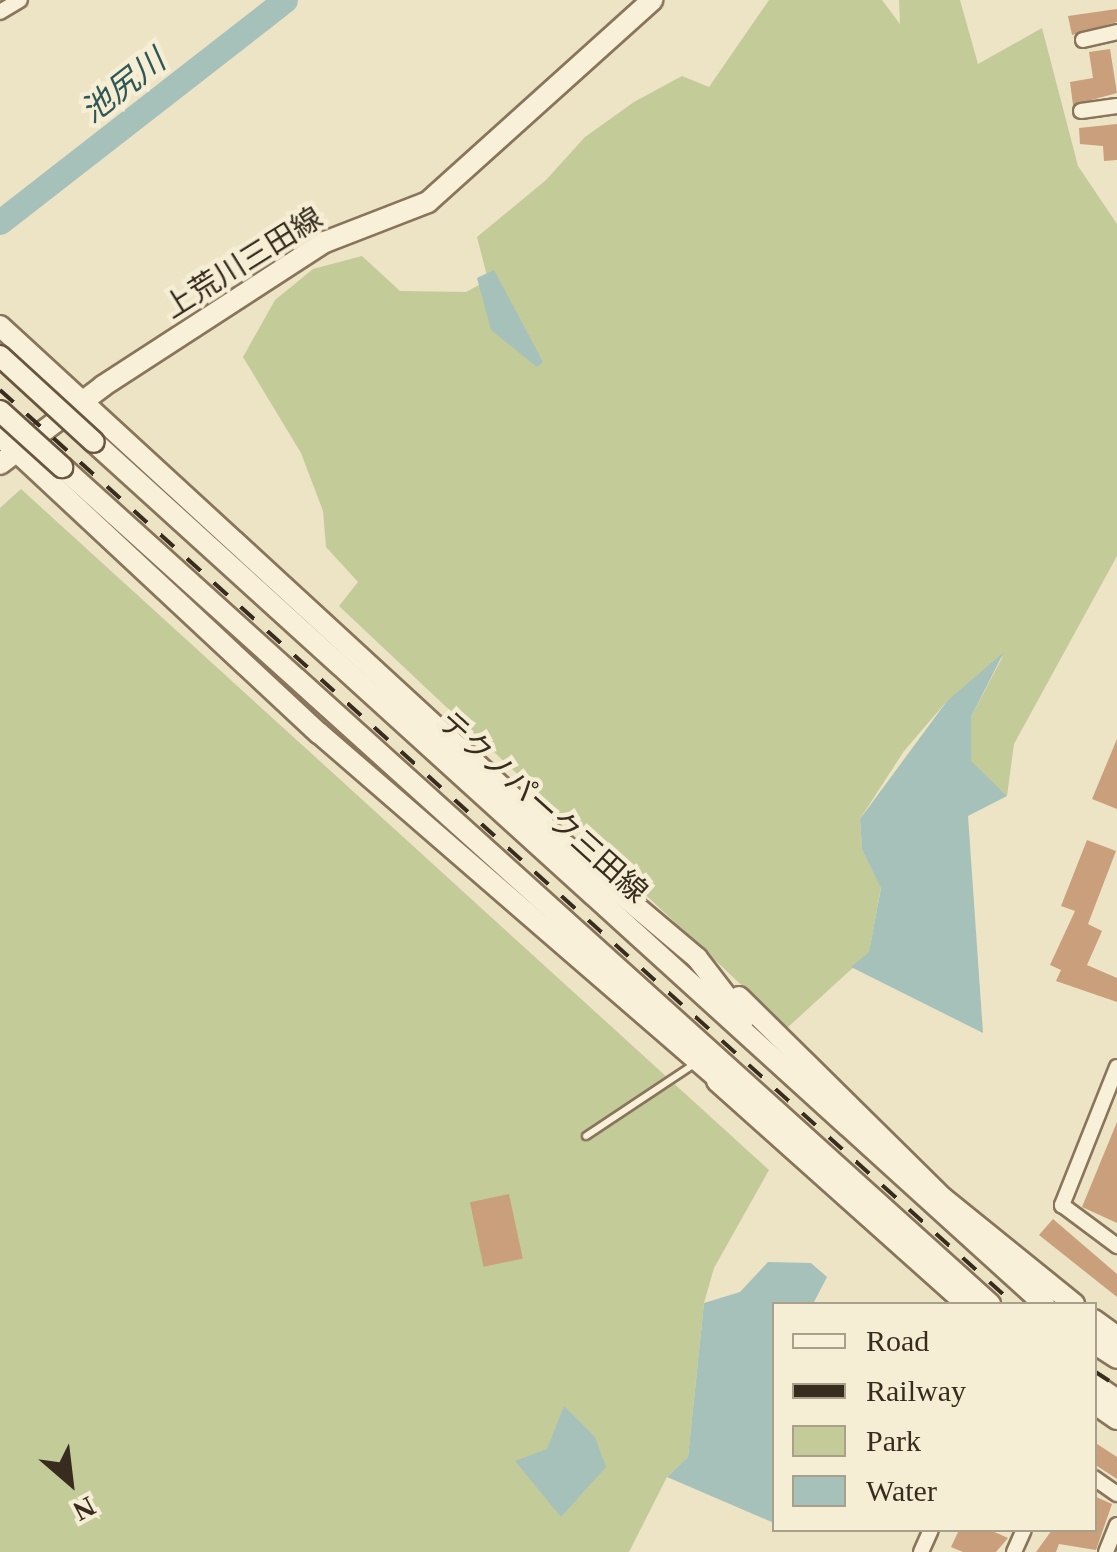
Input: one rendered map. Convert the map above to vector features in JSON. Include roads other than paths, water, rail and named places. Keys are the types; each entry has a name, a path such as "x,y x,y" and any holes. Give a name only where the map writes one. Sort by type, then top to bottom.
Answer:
{"main road":[{"name":"上荒川三田線","path":"5,450 325,242 428,202 652,0"},
{"path":"0,326 84,399 583,862 697,958 943,1198 1072,1302"},
{"name":"テクノパーク三田線","path":"0,356 1042,1302"},
{"path":"0,412 860,1191 988,1302"},
{"path":"5,450 318,733 701,1065 964,1302"},
{"path":"697,958 754,1039"},
{"path":"701,1065 860,1191"}],"street":[{"path":"0,12 20,0"},
{"path":"1084,40 1117,32"},
{"path":"1081,111 1117,106"},
{"path":"1117,1067 1062,1205 1117,1246"},
{"path":"1106,1552 1117,1524"}],"lane":[{"path":"586,1136 701,1065"}],"water":[{"path":"494,270 543,362 537,367 491,330 477,278"},
{"path":"1004,652 971,717 971,761 1007,796 968,816 983,1033 851,967 869,952 881,888 862,850 860,819 947,701"},
{"path":"768,1262 811,1263 827,1277 814,1302 772,1302 772,1522 667,1477 688,1457 704,1303 740,1292"},
{"path":"564,1406 595,1437 606,1467 561,1517 515,1461 547,1449"}],"waterway":[{"name":"池尻川","path":"0,222 285,0"}],"railway":[{"path":"0,390 1012,1302"},
{"path":"1097,1373 1117,1386"}]}
